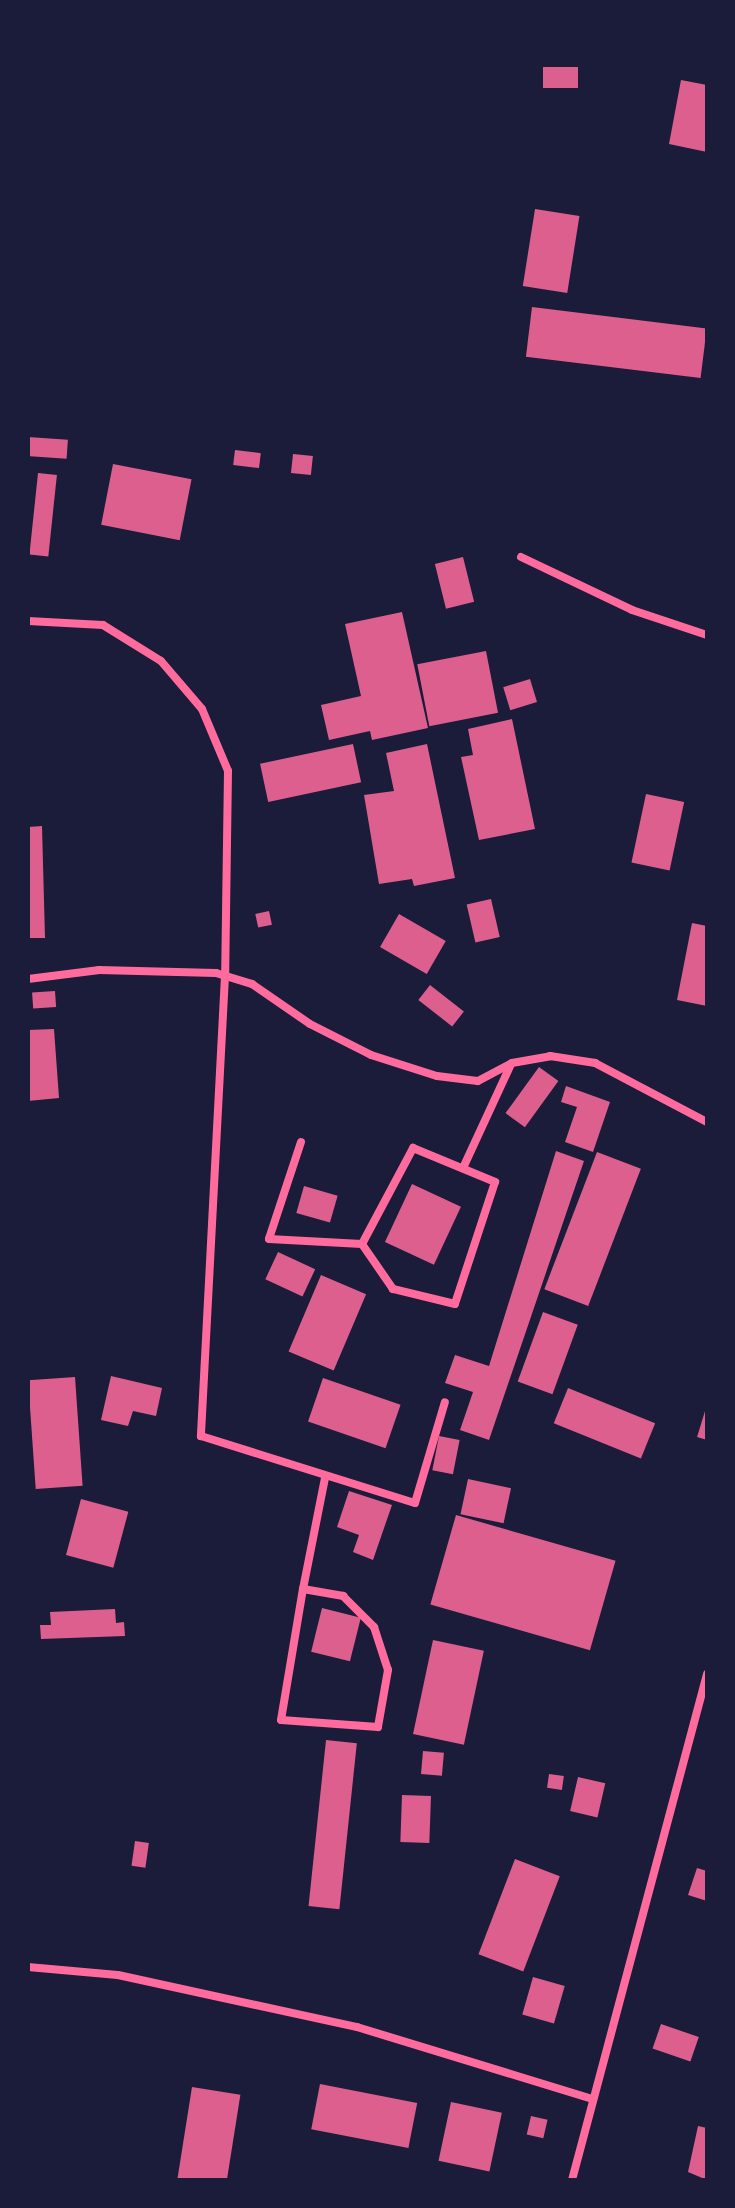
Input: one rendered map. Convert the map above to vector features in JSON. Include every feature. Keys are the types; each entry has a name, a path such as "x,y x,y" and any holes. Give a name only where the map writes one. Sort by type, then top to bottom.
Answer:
{"street":[{"path":"521,557 632,610 707,635"},
{"path":"28,621 103,625 161,661 202,709 228,771 225,976 201,1436 325,1478 415,1503 445,1402"},
{"path":"28,979 99,970 177,969 225,976 252,984 310,1024 371,1055 437,1076 478,1081 512,1063 550,1056 595,1063 707,1122"},
{"path":"463,1168 512,1063"},
{"path":"301,1142 269,1239 362,1244"},
{"path":"413,1148 495,1182 455,1304 393,1289 362,1244 413,1148"},
{"path":"303,1589 343,1596 374,1627 388,1670 378,1727 281,1720 303,1589 325,1478"},
{"path":"572,2180 707,1674"},
{"path":"28,1967 118,1975 357,2027 593,2099"}],"building":[{"path":"543,67 578,67 578,88 543,88"},
{"path":"681,80 707,85 707,152 669,144"},
{"path":"535,209 579,216 567,293 523,286"},
{"path":"532,307 707,328 701,378 526,357"},
{"path":"28,437 68,440 67,459 28,456"},
{"path":"235,450 261,453 259,468 233,465"},
{"path":"293,454 313,456 311,475 291,473"},
{"path":"113,464 192,479 180,540 101,525"},
{"path":"38,473 57,475 48,557 29,555"},
{"path":"463,557 474,602 446,609 435,564"},
{"path":"402,612 428,728 372,740 370,731 329,740 321,705 361,696 345,624"},
{"path":"486,651 498,713 429,726 417,664"},
{"path":"530,679 537,702 510,710 503,687"},
{"path":"512,719 535,829 479,840 461,757 473,755 468,729"},
{"path":"353,744 361,782 268,802 260,764"},
{"path":"427,744 455,878 414,886 412,879 379,884 364,795 394,791 386,753"},
{"path":"646,794 684,802 670,871 631,862"},
{"path":"42,826 45,938 28,938 28,827"},
{"path":"491,899 500,937 475,943 467,905"},
{"path":"269,911 272,925 258,928 255,914"},
{"path":"399,914 446,941 427,974 380,947"},
{"path":"692,923 707,926 707,1006 677,1000"},
{"path":"430,985 464,1011 452,1026 418,1000"},
{"path":"55,991 56,1007 33,1009 32,993"},
{"path":"54,1029 59,1098 28,1101 28,1030"},
{"path":"539,1067 558,1081 525,1127 505,1113"},
{"path":"566,1086 610,1102 593,1152 565,1142 577,1107 561,1102"},
{"path":"556,1151 584,1161 489,1440 460,1430 473,1392 445,1383 455,1355 489,1366"},
{"path":"597,1152 641,1169 588,1306 544,1289"},
{"path":"412,1184 461,1207 434,1265 385,1242"},
{"path":"304,1186 338,1196 330,1223 296,1213"},
{"path":"278,1252 315,1269 302,1297 265,1279"},
{"path":"321,1275 366,1294 334,1371 289,1351"},
{"path":"543,1312 578,1325 552,1394 518,1382"},
{"path":"111,1376 162,1388 156,1416 133,1411 128,1426 101,1420"},
{"path":"75,1377 83,1486 36,1489 28,1380"},
{"path":"323,1378 401,1405 386,1448 308,1421"},
{"path":"568,1388 655,1423 641,1458 554,1423"},
{"path":"707,1408 707,1440 697,1437"},
{"path":"439,1436 460,1440 453,1474 432,1470"},
{"path":"468,1479 511,1488 504,1523 461,1514"},
{"path":"349,1491 392,1505 373,1560 353,1552 359,1535 337,1527"},
{"path":"81,1499 128,1512 113,1568 66,1555"},
{"path":"456,1515 616,1561 590,1650 430,1604"},
{"path":"322,1608 361,1618 350,1661 311,1652"},
{"path":"115,1609 116,1623 124,1622 125,1636 41,1639 40,1625 51,1625 50,1612"},
{"path":"433,1640 484,1651 464,1745 413,1734"},
{"path":"326,1740 357,1743 339,1909 309,1906"},
{"path":"423,1751 444,1753 442,1776 421,1774"},
{"path":"549,1774 564,1776 562,1790 547,1788"},
{"path":"578,1777 605,1783 597,1817 570,1811"},
{"path":"402,1795 431,1796 429,1843 400,1842"},
{"path":"135,1841 149,1843 145,1868 132,1866"},
{"path":"515,1859 560,1876 523,1971 478,1954"},
{"path":"697,1868 707,1871 707,1901 688,1895"},
{"path":"533,1977 565,1986 554,2024 522,2014"},
{"path":"661,2024 699,2037 690,2062 653,2049"},
{"path":"320,2084 417,2103 408,2148 311,2129"},
{"path":"192,2087 240,2095 227,2180 177,2180"},
{"path":"451,2102 502,2113 489,2172 439,2161"},
{"path":"531,2116 548,2120 543,2138 527,2135"},
{"path":"698,2126 707,2128 707,2180 688,2172"}]}
